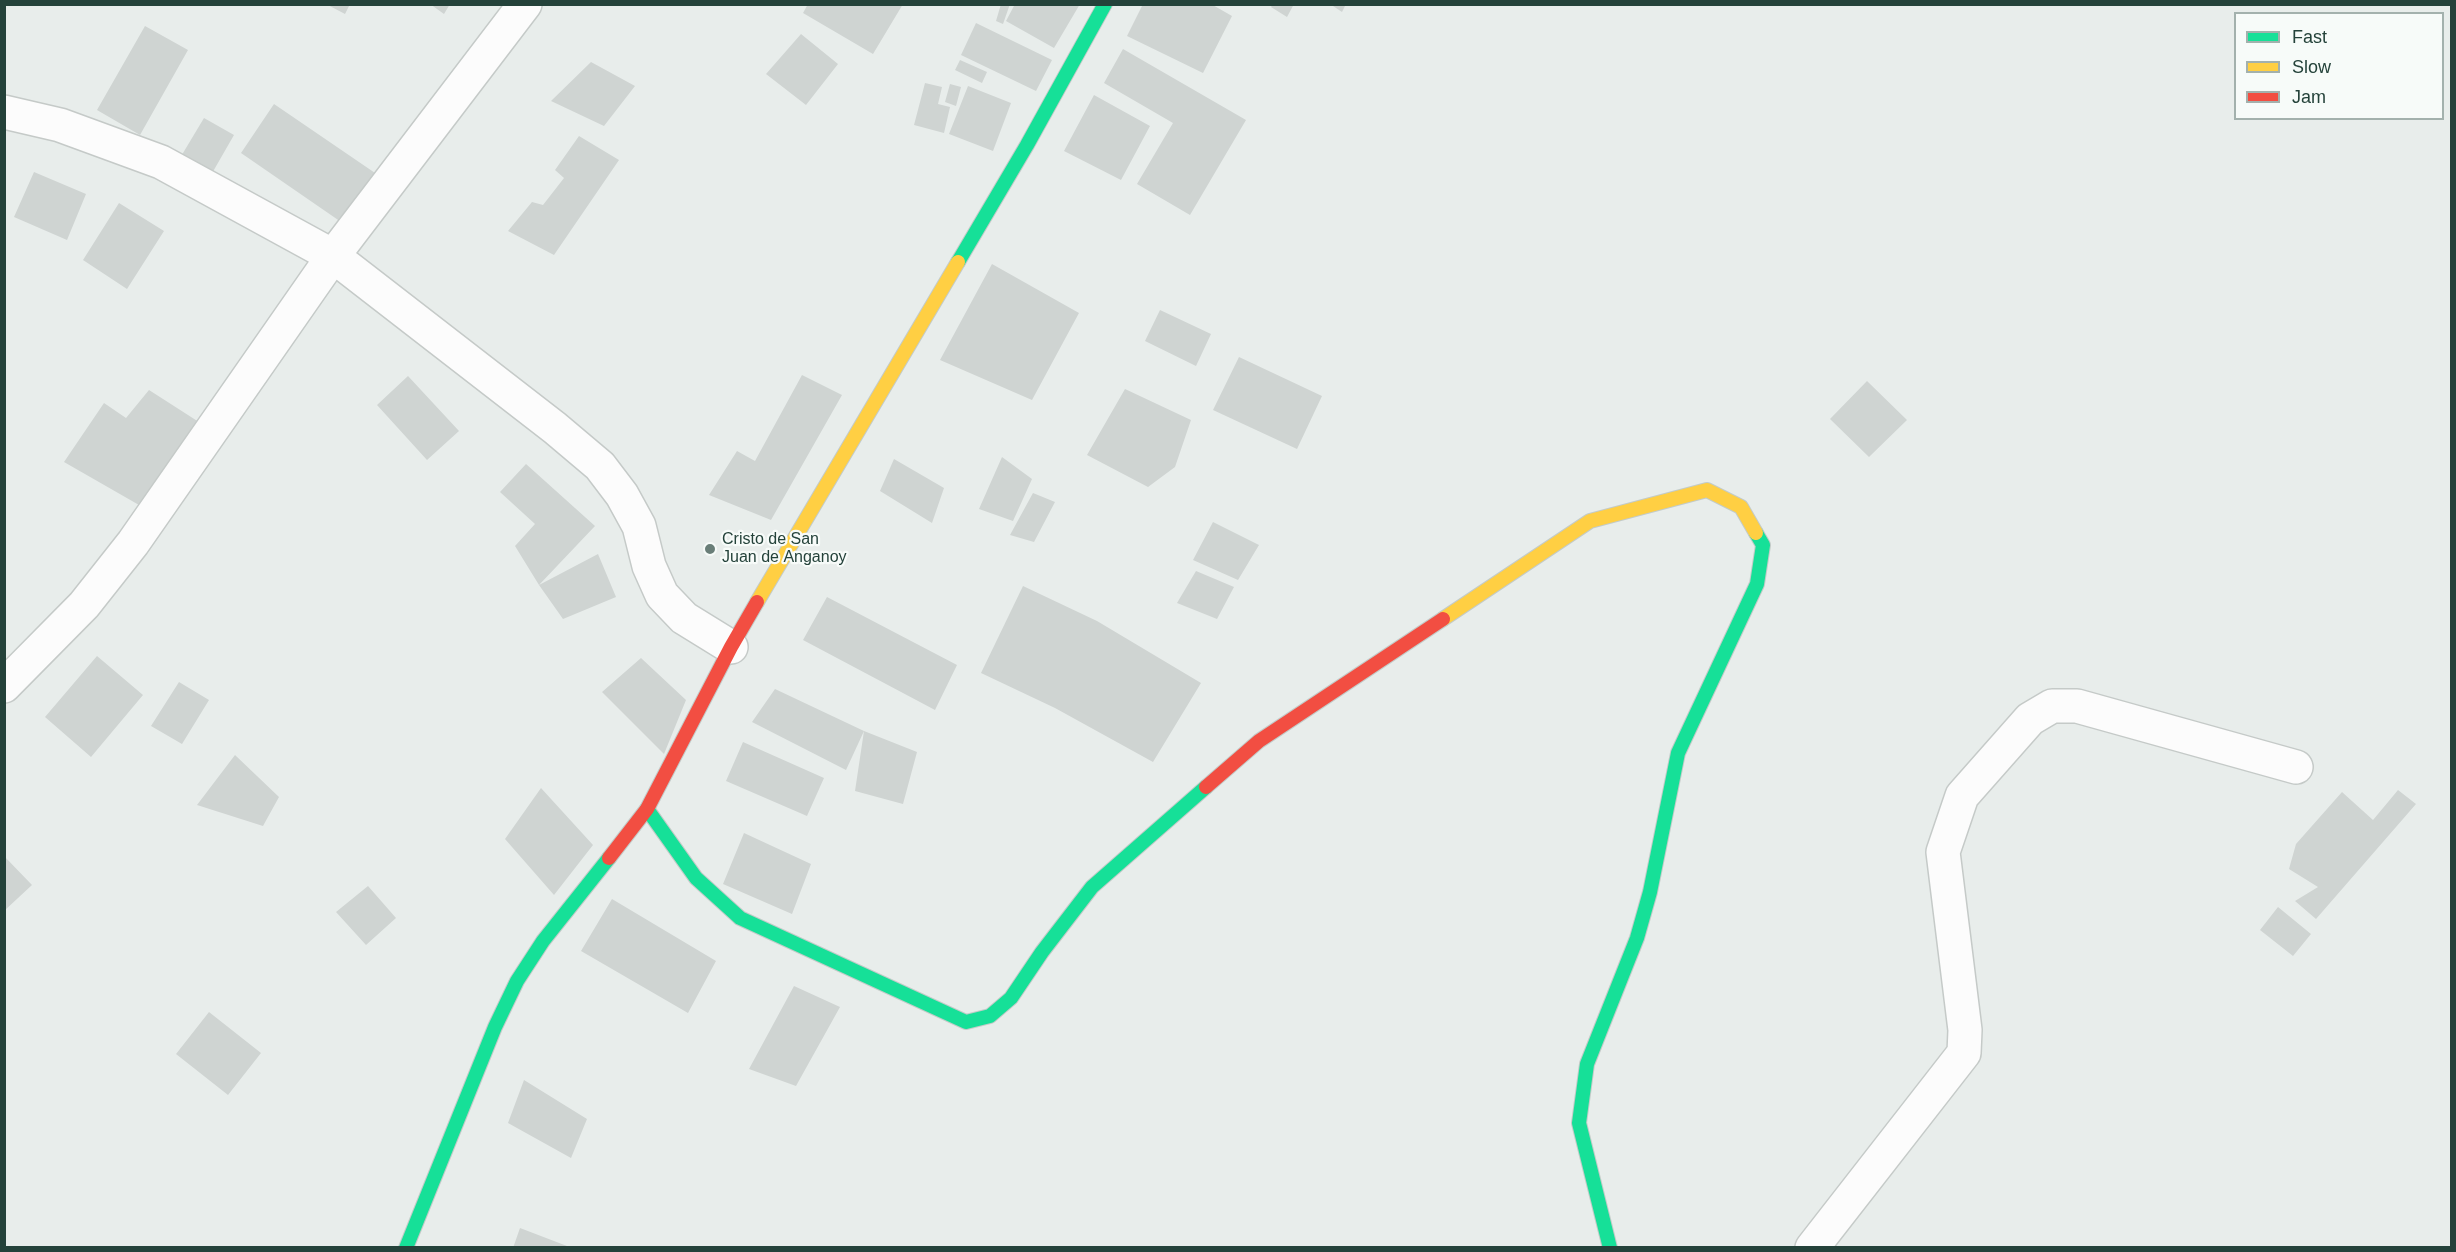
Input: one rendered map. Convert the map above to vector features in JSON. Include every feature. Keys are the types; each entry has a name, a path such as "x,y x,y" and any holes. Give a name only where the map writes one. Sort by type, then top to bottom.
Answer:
{"street":[{"path":"4,686 84,605 133,543 333,256 525,4"},
{"path":"406,1248 495,1027 517,981 543,941 647,809 731,647 1027,145 1105,4"},
{"path":"4,112 60,125 161,162 333,256 555,428 600,466 622,495 639,526 649,566 662,596 684,618 731,647"},
{"path":"647,809 696,878 740,918 966,1022 990,1016 1011,998 1042,952 1092,887 1259,741 1590,521 1707,490 1741,507 1763,544 1757,584 1678,753 1647,904 1637,938 1587,1064 1580,1123 1610,1248"},
{"path":"1812,1248 1964,1053 1965,1030 1943,852 1962,796 2030,719 2052,706 2077,706 2296,766"}],"building":[{"path":"326,4 350,4 345,14"},
{"path":"430,4 450,4 444,14"},
{"path":"808,4 903,4 873,54 803,13"},
{"path":"1001,4 1010,4 1003,24 996,21"},
{"path":"1015,4 1080,4 1054,48 1006,21"},
{"path":"1143,4 1211,4 1232,16 1203,73 1127,36"},
{"path":"1273,4 1294,4 1287,17 1271,7"},
{"path":"1330,4 1346,4 1342,12"},
{"path":"976,23 1052,60 1036,91 961,55"},
{"path":"145,26 188,50 140,135 97,110"},
{"path":"801,34 838,64 806,105 766,74"},
{"path":"1123,49 1246,120 1190,215 1137,184 1173,123 1104,83"},
{"path":"960,60 987,72 982,83 955,70"},
{"path":"591,62 635,86 604,126 551,101"},
{"path":"925,83 942,87 938,104 950,107 944,133 914,125"},
{"path":"950,84 961,87 956,106 945,102"},
{"path":"968,86 1011,103 993,151 949,134"},
{"path":"1094,95 1150,126 1121,180 1064,151"},
{"path":"274,104 378,175 344,224 241,153"},
{"path":"204,118 234,135 211,175 180,158"},
{"path":"579,136 619,160 554,255 508,231 532,202 543,205 564,178 555,170"},
{"path":"34,172 86,194 67,240 14,217"},
{"path":"119,203 164,231 127,289 83,260"},
{"path":"992,264 1079,313 1032,400 940,360"},
{"path":"1160,310 1211,334 1196,366 1145,341"},
{"path":"1239,357 1322,396 1297,449 1213,410"},
{"path":"802,375 842,395 771,520 709,495 737,451 755,461"},
{"path":"408,376 459,431 427,460 377,405"},
{"path":"1867,381 1907,420 1869,457 1830,419"},
{"path":"1125,389 1191,420 1175,467 1148,487 1087,455"},
{"path":"149,390 202,424 146,509 64,462 104,403 126,418"},
{"path":"1002,457 1032,479 1013,521 979,509"},
{"path":"894,459 944,488 932,523 880,491"},
{"path":"526,464 595,526 539,585 515,546 535,524 500,492"},
{"path":"1033,493 1055,502 1034,542 1010,535"},
{"path":"1213,522 1259,545 1238,580 1193,560"},
{"path":"598,554 616,597 563,619 539,585"},
{"path":"1196,571 1234,587 1217,619 1177,603"},
{"path":"1023,586 1097,621 1201,683 1153,762 1055,708 981,673"},
{"path":"827,597 957,665 935,710 803,640"},
{"path":"97,656 143,695 91,757 45,717"},
{"path":"641,658 686,700 664,754 602,692"},
{"path":"179,682 209,700 182,744 151,726"},
{"path":"775,689 864,731 846,770 752,722"},
{"path":"864,731 917,752 903,804 855,791"},
{"path":"743,742 824,778 807,816 726,781"},
{"path":"235,755 279,797 263,826 197,805"},
{"path":"541,788 593,845 554,895 505,839"},
{"path":"2398,790 2416,804 2316,919 2295,901 2318,887 2289,869 2296,844 2342,792 2373,820"},
{"path":"744,833 811,864 792,914 723,884"},
{"path":"4,856 32,885 4,911"},
{"path":"368,886 396,918 366,945 336,912"},
{"path":"612,899 716,961 688,1013 581,951"},
{"path":"2278,907 2311,934 2293,956 2260,930"},
{"path":"794,986 840,1007 796,1086 749,1069"},
{"path":"209,1012 261,1053 228,1095 176,1054"},
{"path":"524,1080 587,1119 571,1158 508,1123"},
{"path":"520,1228 567,1246 567,1248 513,1248"}],"traffic: fast":[{"path":"958,262 1027,145 1105,4"},
{"path":"1610,1248 1579,1123 1587,1064 1637,938 1650,892 1678,753 1757,584 1763,545 1756,533"},
{"path":"647,809 696,878 740,918 966,1022 990,1016 1011,998 1042,952 1092,887 1206,787"},
{"path":"406,1248 495,1027 517,981 543,941 609,858"}],"traffic: slow":[{"path":"757,602 958,262"},
{"path":"1443,619 1590,521 1707,490 1741,507 1756,533"}],"traffic: jam":[{"path":"609,858 647,809 731,647 757,602"},
{"path":"1206,787 1259,741 1443,619"}],"place":[{"name":"Cristo de San Juan de Anganoy","path":"710,549"}]}
